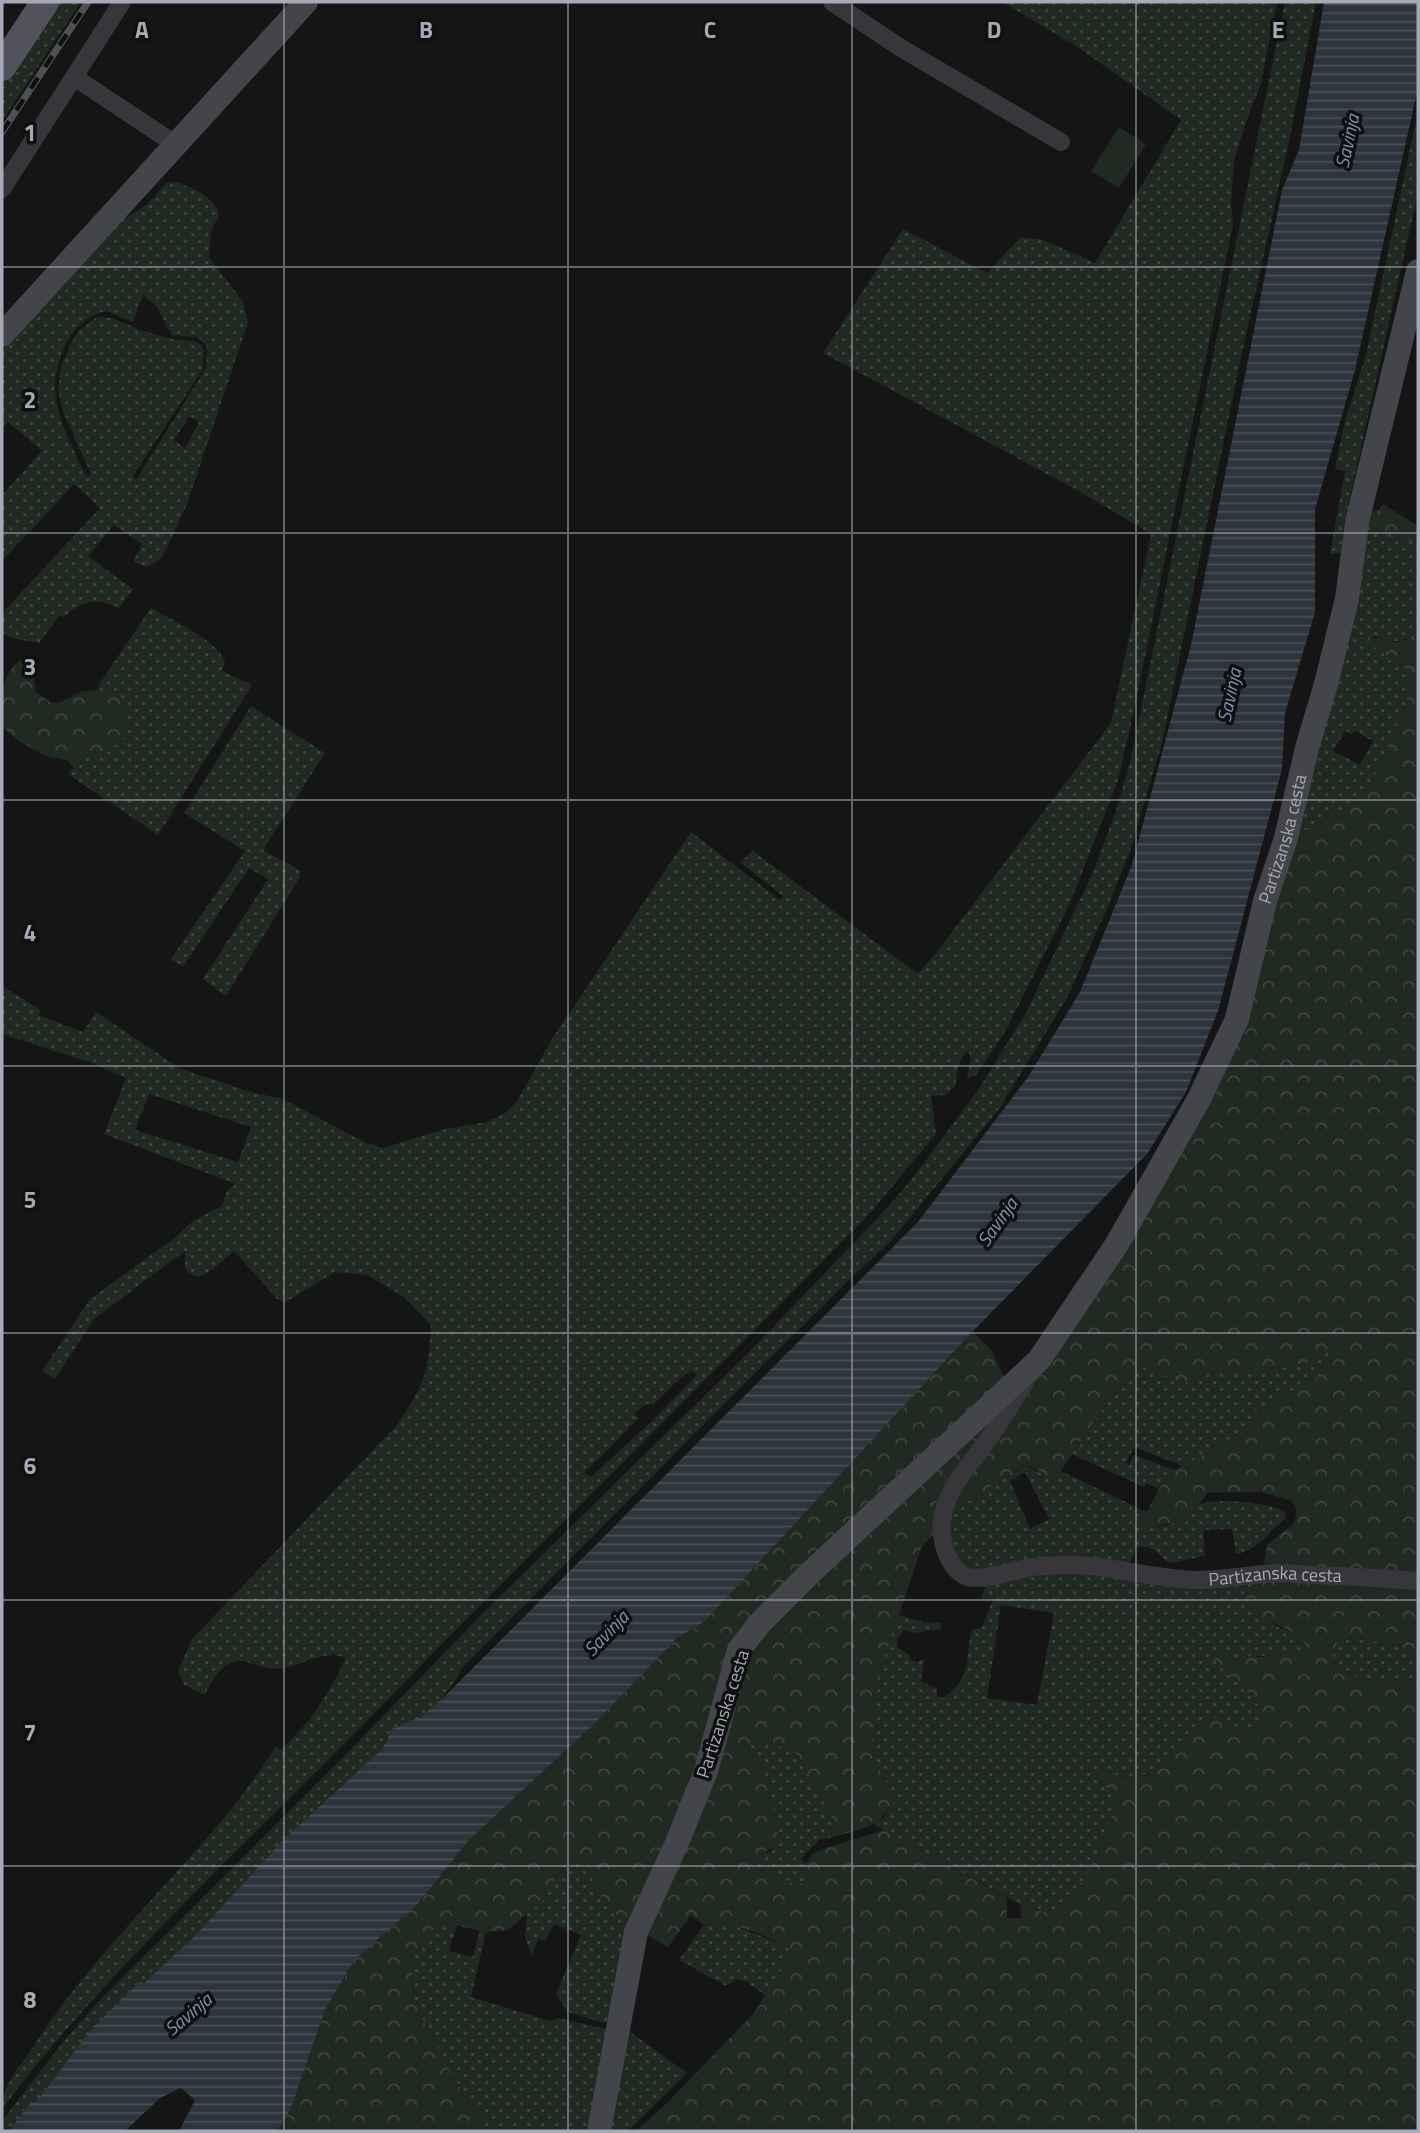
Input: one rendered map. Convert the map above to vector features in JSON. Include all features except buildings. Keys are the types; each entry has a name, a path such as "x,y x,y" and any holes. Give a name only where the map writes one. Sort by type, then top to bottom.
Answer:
{"main road":[{"path":"2,67 45,2"}],"street":[{"path":"2,189 122,2"},
{"path":"2,335 306,2"},
{"path":"832,2 901,48 1061,142"},
{"path":"74,76 175,144"},
{"name":"Partizanska cesta","path":"1418,271 1357,522 1347,599 1286,838 1265,901 1237,1019 1199,1099 1117,1244 1037,1362 1002,1421 958,1481 947,1499 941,1519 942,1538 948,1556 957,1570 966,1577 977,1578 1033,1567 1063,1565 1106,1567 1195,1580 1235,1579 1265,1574 1418,1581"},
{"name":"Partizanska cesta","path":"599,2131 636,1932 706,1771 739,1650 759,1624 808,1574 1037,1362"}],"green space":[{"path":"56,2 81,2 2,121 2,83"},
{"path":"1002,2 1277,2 1260,87 1234,160 1231,204 1233,224 1118,780 1071,901 1006,1030 976,1075 967,1079 971,1057 968,1051 959,1064 955,1087 946,1095 931,1096 936,1134 866,1218 161,1927 79,2015 2,2109 5,2091 14,2075 80,1983 205,1841 276,1747 280,1750 300,1730 318,1708 332,1684 346,1658 329,1655 276,1669 242,1661 233,1662 216,1676 205,1695 184,1685 178,1671 192,1639 397,1425 423,1378 429,1355 431,1325 404,1297 367,1275 335,1272 286,1302 277,1299 234,1251 212,1270 198,1277 189,1274 185,1267 185,1251 94,1319 55,1379 42,1371 90,1299 172,1240 193,1221 222,1206 227,1190 236,1184 104,1134 126,1078 92,1063 2,1034 2,986 41,1010 38,1015 83,1032 96,1012 181,1069 251,1092 283,1099 366,1143 383,1148 445,1129 486,1122 504,1114 516,1103 552,1039 691,832 780,900 783,896 740,862 753,851 918,974 1111,723 1151,534 1084,494 823,353 903,229 987,273 1021,237 1044,240 1095,263 1181,120 1079,48","holes":["149,1094 251,1127 238,1162 135,1130","692,1371 697,1375 654,1419 591,1477 584,1473 639,1418 634,1414 636,1412 645,1405 654,1404 679,1379"]},
{"path":"1285,2 1316,2 1162,743 1129,854 1067,998 999,1109 890,1242 739,1389 462,1668 435,1706 416,1720 394,1729 382,1749 283,1840 194,1937 144,1984 139,1982 90,2032 36,2103 31,2102 9,2131 2,2131 2,2121 67,2037 103,1997 484,1612 752,1349 889,1206 978,1090 1026,1013 1094,870 1117,808 1131,758"},
{"path":"1418,111 1418,193 1345,519 1341,553 1330,554 1345,471 1335,469 1345,421 1366,355"},
{"path":"1119,127 1146,144 1119,188 1091,171"},
{"path":"176,182 196,190 209,198 217,209 219,216 211,230 209,257 243,302 248,322 187,504 162,558 147,567 133,562 142,544 114,525 88,556 133,589 119,608 97,602 83,604 64,617 60,615 39,643 15,639 2,633 2,613 100,508 74,484 2,561 2,495 42,451 8,422 2,428 2,351 119,219 139,210 166,183","holes":["143,295 157,307 172,335 197,337 207,346 206,368 136,480 133,476 203,369 204,352 197,342 172,339 140,330 112,318 97,317 79,330 61,367 58,390 64,414 91,474 87,477 58,409 55,384 60,358 73,333 94,315 107,311 133,322","189,416 199,422 185,448 174,441"]},
{"path":"1383,504 1418,526 1418,544 1362,524 1371,512 1377,511"},
{"path":"1362,524 1418,544 1418,632 1397,641 1374,636 1367,641 1407,670 1407,700 1370,786 1351,806 1294,836","holes":["1345,731 1352,734 1355,731 1373,741 1360,765 1333,751"]},
{"path":"151,608 203,638 225,661 222,671 252,685 158,835 68,774 74,768 63,756 102,680"},
{"path":"1418,632 1418,1575 1270,1569 1264,1563 1267,1545 1294,1523 1297,1511 1292,1501 1262,1492 1207,1493 1195,1509 1169,1524 1139,1526 1136,1519 1142,1510 1147,1512 1159,1489 1174,1470 1217,1448 1261,1417 1256,1409 1318,1378 1334,1356 1332,1351 1307,1362 1266,1372 1219,1370 1183,1384 1153,1369 1137,1367 1093,1422 1061,1471 1048,1477 1024,1465 960,1507 922,1546 882,1665 871,1730 872,1751 883,1778 896,1797 884,1815 870,1825 833,1837 832,1816 797,1754 781,1746 763,1742 752,1742 749,1749 762,1767 768,1783 778,1837 778,1844 753,1861 756,1868 798,1886 808,1877 806,1864 813,1853 884,1830 1007,1898 1007,1918 1021,1918 1021,1905 1053,1915 1065,1911 1089,1869 1109,1825 1115,1794 1103,1784 1101,1771 1126,1777 1148,1775 1161,1766 1166,1756 1191,1743 1204,1720 1211,1717 1225,1721 1245,1733 1258,1731 1266,1718 1254,1698 1214,1660 1219,1652 1233,1659 1245,1655 1258,1657 1304,1652 1305,1641 1290,1630 1258,1615 1245,1599 1259,1579 1418,1587 1418,1651 1355,1637 1338,1639 1331,1663 1367,1681 1401,1682 1418,1687 1418,2131 636,2131 667,2103 754,2013 790,1956 788,1947 757,1933 726,1924 704,1925 691,1915 668,1947 644,1933 747,1650 1003,1398 1163,1185 1294,836 1351,806 1370,786 1394,735 1407,700 1407,670 1367,642 1368,637 1396,642 1406,640"},
{"path":"25,656 35,662 38,670 34,681 36,692 50,702 59,703 82,691 111,690 126,701 123,739 108,752 74,762 46,756 19,741 2,727 4,686 11,670"},
{"path":"251,706 325,753 263,850 296,868 300,871 300,877 226,996 203,979 268,879 249,868 183,967 171,959 245,851 184,813"},
{"path":"973,1331 991,1350 1007,1383 756,1619 633,1919 627,1922 611,1910 590,1874 571,1860 562,1867 543,1901 508,1930 486,1932 442,1922 426,1936 415,1955 412,1978 415,2005 462,2093 490,2131 277,2131 291,2107 324,2012 354,1960 417,1905 469,1840 591,1727 677,1638 705,1621"},
{"path":"1332,1350 1334,1356 1318,1378 1256,1410 1261,1417 1217,1448 1183,1466 1134,1447 1126,1463 1129,1465 1134,1455 1174,1470 1159,1489 1146,1483 1144,1487 1072,1454 1093,1422 1137,1367 1153,1369 1183,1384 1219,1370 1233,1371 1307,1362"},
{"path":"1025,1465 1048,1477 1061,1471 1142,1510 1136,1519 1139,1526 1159,1527 1171,1523 1200,1504 1210,1502 1258,1504 1286,1513 1285,1519 1257,1545 1236,1554 1232,1529 1203,1530 1205,1556 1170,1563 1153,1549 1137,1547 1130,1564 981,1572 964,1566 951,1549 944,1524 959,1507","holes":["1025,1472 1049,1519 1030,1529 1010,1481"]},
{"path":"1035,1571 1259,1579 1275,1626 1297,1633 1305,1641 1304,1653 1215,1660 1254,1698 1266,1717 1258,1732 1245,1733 1225,1721 1199,1725 1191,1743 1177,1750 1149,1774 1108,1774 1103,1784 1115,1794 1109,1825 1089,1870 1065,1911 1053,1915 1021,1905 873,1824 884,1817 896,1797 876,1762 871,1735 878,1680 894,1627 900,1615 923,1622 941,1623 940,1629 913,1633 904,1630 897,1639 898,1648 909,1654 911,1660 917,1662 924,1659 921,1681 937,1689 937,1696 942,1698 964,1676 972,1630 982,1627 993,1600 981,1598 987,1582","holes":["1001,1605 1054,1613 1037,1705 987,1698"]},
{"path":"1355,1637 1418,1651 1418,1687 1401,1682 1367,1681 1331,1663 1337,1639"},
{"path":"761,1740 797,1754 832,1816 833,1837 819,1840 801,1859 806,1864 808,1877 798,1887 775,1874 756,1868 753,1861 759,1854 770,1852 777,1845 771,1797 763,1768 749,1749 752,1742"},
{"path":"571,1860 585,1868 609,1908 627,1922 611,2020 604,2023 568,2012 556,1994 581,1935 554,1924 545,1941 539,1939 531,1955 525,1936 527,1914 543,1900 562,1867"},
{"path":"442,1922 457,1925 449,1951 473,1957 480,1930 486,1932 471,1997 550,2021 558,2018 606,2029 592,2131 490,2131 462,2093 415,2005 412,1978 415,1955 426,1936"},
{"path":"725,1922 788,1947 790,1956 766,1996 747,1982 737,1979 726,1986 679,1960 704,1925"},
{"path":"622,2026 687,2073 628,2131 603,2131"}],"water":[{"name":"Savinja","path":"1324,2 1418,2 1418,88 1355,370 1315,509 1315,612 1285,713 1282,769 1218,1011 1186,1092 1147,1154 973,1331 705,1621 677,1638 591,1727 469,1840 417,1905 354,1960 324,2012 291,2108 277,2131 179,2131 195,2100 181,2088 160,2098 125,2131 9,2131 31,2102 36,2102 43,2094 95,2026 139,1982 144,1983 194,1937 283,1840 382,1749 392,1729 421,1717 447,1694 918,1222 1028,1077 1080,992 1132,865 1191,645 1282,190 1299,150"}],"railway":[{"path":"2,132 88,2"}]}
